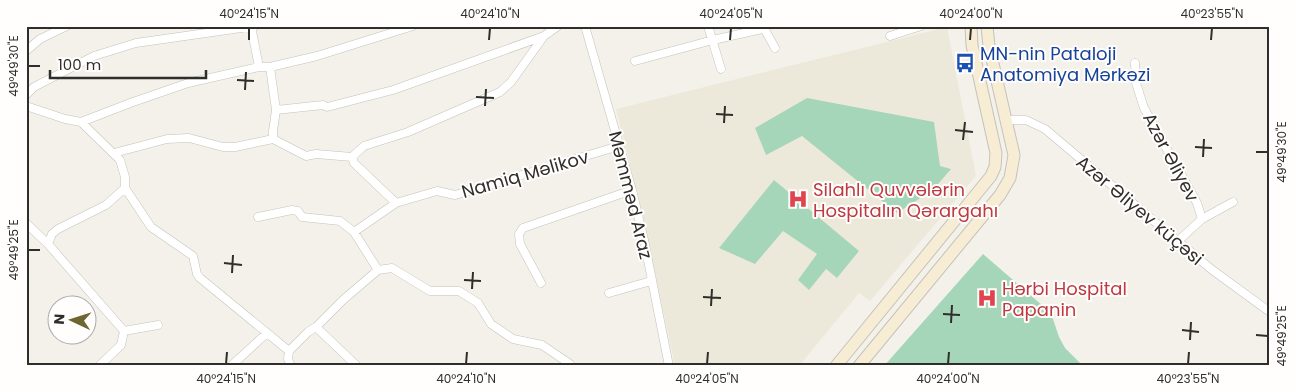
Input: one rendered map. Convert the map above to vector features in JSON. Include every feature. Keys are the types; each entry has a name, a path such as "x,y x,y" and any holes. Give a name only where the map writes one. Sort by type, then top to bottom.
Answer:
{"main road":[{"path":"836,366 984,187 995,167 996,152 972,45 971,26"},
{"path":"859,366 1004,188 1013,167 1014,155 989,46 987,26"},
{"path":"954,222 968,233"}],"street":[{"path":"26,51 40,40 67,26"},
{"path":"26,106 65,120 81,122 188,83 317,56 413,26"},
{"path":"276,110 323,105 327,107 393,90 544,36 558,26"},
{"name":"Məmməd Araz","path":"584,26 632,190 669,366"},
{"path":"708,26 721,69"},
{"path":"890,36 921,26"},
{"path":"26,95 34,87 94,56 136,43 253,27 259,67"},
{"path":"635,61 762,29 765,30 776,48"},
{"path":"114,153 167,138 189,138 223,147 235,147 273,139 306,156 316,154 352,157 364,146 408,132 500,92 511,82 544,36"},
{"name":"Azər Əliyev","path":"1135,63 1136,83 1144,108 1197,203 1202,219 1178,241"},
{"path":"270,67 276,110 273,139"},
{"name":"Azər Əliyev küçəsi","path":"1007,120 1026,120 1045,129 1211,269 1270,312"},
{"path":"81,122 120,160 125,177 125,188 150,226 193,256 197,274 200,278 289,352"},
{"name":"Namiq Məlikov","path":"354,232 396,203 437,191 455,195 620,146"},
{"path":"352,157 354,163 396,203"},
{"path":"48,244 52,234 58,229 106,205 125,188"},
{"path":"541,283 520,244 519,234 523,228 632,190"},
{"path":"1202,219 1233,202"},
{"path":"258,216 292,210 298,211 302,217 340,221 354,232 378,270"},
{"path":"26,223 48,244 124,331"},
{"path":"292,366 288,359 289,352 308,332 316,327 343,300 378,270 392,268 430,291 459,291 478,303 492,324 513,338 542,345 569,365"},
{"path":"609,293 652,281"},
{"path":"124,331 158,325"},
{"path":"316,327 357,366"},
{"path":"98,366 121,346 124,331"},
{"path":"231,366 267,333"}],"shaded area":[{"name":"Silahlı Quvvələrin Hospitalın Qərargahı","path":"947,27 976,176 870,301 859,293 799,366 675,366 644,222 616,109"}],"green space":[{"path":"807,98 934,122 940,166 951,169 933,190 897,213 802,136 766,155 755,128"},
{"path":"774,180 859,251 837,278 826,269 809,290 798,280 817,254 783,231 755,264 719,248"},
{"name":"Hərbi Hospital Papanin","path":"983,254 1043,306 1053,319 1065,348 1083,366 884,366"}],"place":[{"name":"MN-nin Pataloji Anatomiya Mərkəzi","path":"965,63"},
{"name":"Silahlı Quvvələrin Hospitalın Qərargahı","path":"798,199"},
{"name":"Hərbi Hospital Papanin","path":"987,298"}]}
